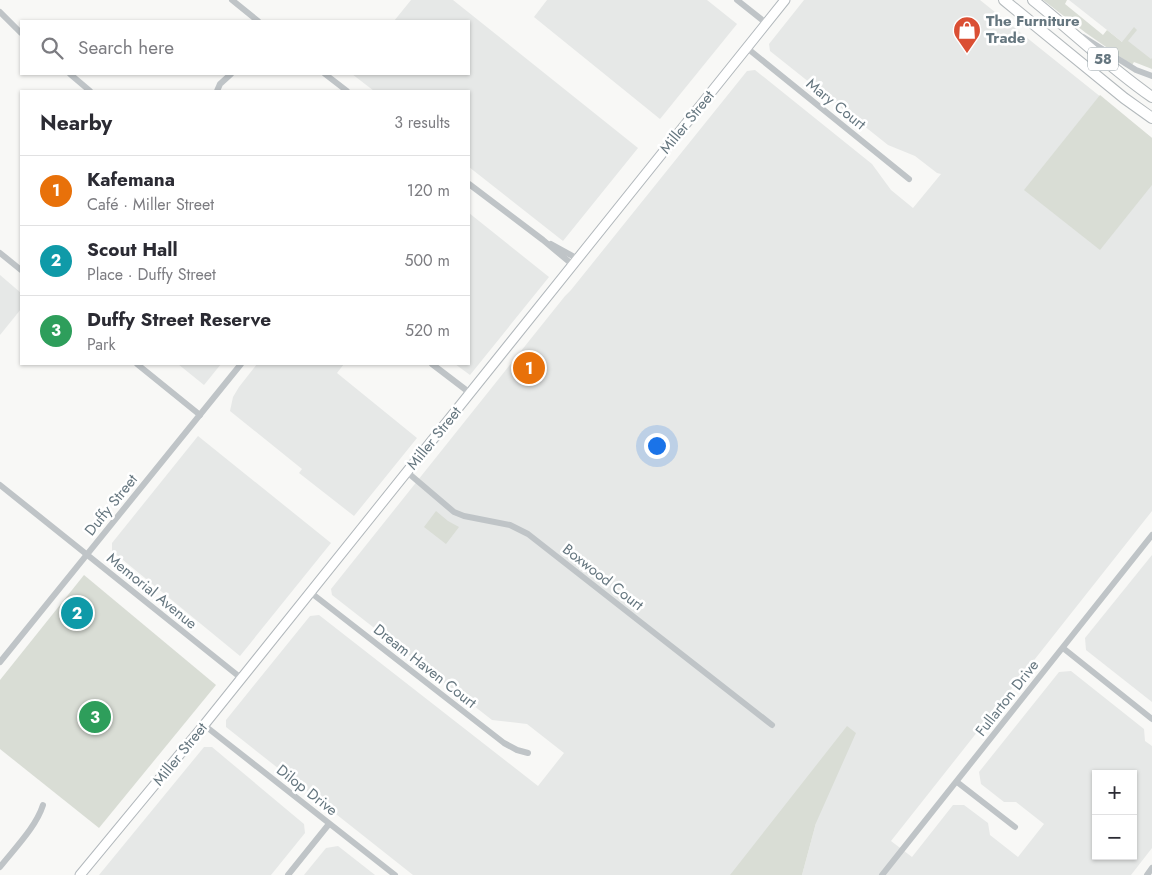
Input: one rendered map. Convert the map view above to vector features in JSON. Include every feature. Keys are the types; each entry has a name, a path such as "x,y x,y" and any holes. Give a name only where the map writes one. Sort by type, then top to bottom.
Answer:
{"main road":[{"name":"58","path":"1004,0 1140,111 1152,117"},
{"name":"58","path":"1033,0 1089,48 1152,97"},
{"path":"1140,111 1152,97"}],"street":[{"path":"232,0 257,20"},
{"path":"738,0 766,23"},
{"name":"Miller Street","path":"80,875 204,724 785,0"},
{"path":"0,12 20,32"},
{"path":"0,19 20,32"},
{"path":"1066,27 1136,70 1152,76"},
{"name":"Mary Court","path":"746,48 910,179"},
{"path":"71,75 89,90"},
{"path":"217,90 220,84 229,75"},
{"path":"326,75 339,89"},
{"path":"470,185 575,262"},
{"path":"0,253 20,269"},
{"path":"138,365 200,415"},
{"name":"Duffy Street","path":"0,662 240,365"},
{"path":"433,365 470,393"},
{"name":"Boxwood Court","path":"407,472 454,512 510,526 528,534 772,725"},
{"name":"Memorial Avenue","path":"0,485 241,678"},
{"name":"Fullarton Drive","path":"882,875 1152,535"},
{"name":"Dream Haven Court","path":"310,592 496,737 517,750 528,753"},
{"path":"1062,648 1152,719"},
{"name":"Dilop Drive","path":"204,724 395,875"},
{"path":"956,782 1015,827"},
{"path":"0,867 35,822 43,804"},
{"path":"288,875 330,824"},
{"path":"1147,875 1152,868"}],"shaded area":[{"path":"411,0 453,0 638,148 563,241 470,168 470,90 373,90 353,75 470,75 470,20 395,20"},
{"path":"547,0 707,0 737,24 660,119 534,17"},
{"path":"804,0 980,0 1152,138 1152,511 891,841 912,857 953,805 964,805 988,823 990,835 1018,857 1044,824 1016,802 1004,802 981,784 979,772 1059,672 1071,671 1144,729 1145,741 1152,746 1152,848 1131,875 802,875 816,823 763,875 413,875 226,727 226,720 310,616 319,615 538,786 564,753 527,724 492,720 332,595 331,589 747,71 755,70 872,164 891,190 913,208 941,174 915,156 888,145 770,51 769,44"},
{"path":"1043,0 1067,0 1065,4 1103,35 1107,30 1122,42 1134,27 1137,30 1128,41 1152,58 1152,69 1134,62 1132,65"},
{"path":"1069,0 1152,0 1152,66 1121,41"},
{"path":"1100,95 1152,138 1152,185 1100,250 1024,190"},
{"path":"470,214 549,277 470,375 456,365 470,365"},
{"path":"0,275 20,292 20,310 0,335"},
{"path":"179,365 220,365 204,385"},
{"path":"256,365 343,365 337,373 417,438 354,516 299,473 302,469 230,411 233,397"},
{"path":"198,436 331,543 240,656 112,551 112,543"},
{"path":"436,511 459,527 446,544 424,527"},
{"path":"1152,555 1152,702 1086,650 1085,638"},
{"path":"84,575 216,685 99,828 0,749 0,680"},
{"path":"847,726 856,733 816,823 802,875 730,875"},
{"path":"204,747 212,747 304,824 305,833 271,875 99,875"},
{"path":"338,846 375,875 304,875 326,848"}],"place":[{"name":"The Furniture Trade","path":"967,54"},
{"name":"Kafemana","path":"529,368"},
{"name":"Scout Hall","path":"77,613"},
{"name":"Duffy Street Reserve","path":"95,717"}]}
